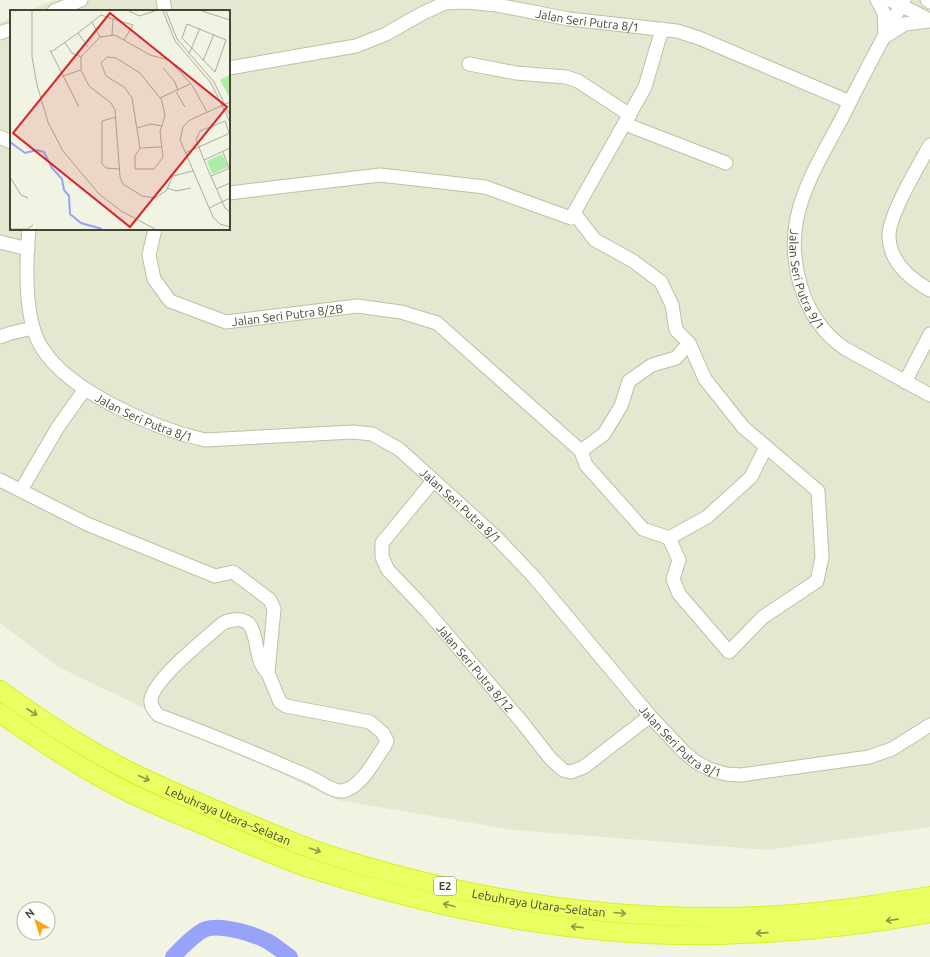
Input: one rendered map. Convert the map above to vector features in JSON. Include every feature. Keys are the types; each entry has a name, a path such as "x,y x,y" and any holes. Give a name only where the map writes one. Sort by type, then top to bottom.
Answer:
{"highway":[{"name":"Lebuhraya Utara–Selatan","path":"0,690 81,744 128,771 178,794 312,849 366,866 461,890 555,908 649,916 718,917 761,916 825,911 930,896"},
{"name":"Lebuhraya Utara–Selatan","path":"0,713 72,760 120,788 185,817 304,866 362,884 457,908 514,919 557,925 645,933 718,935 826,928 930,914"}],"street":[{"path":"56,10 81,0"},
{"path":"163,0 165,10"},
{"path":"877,0 884,13 885,37"},
{"name":"Jalan Seri Putra 8/1","path":"230,68 356,46 386,34 423,13 445,3 466,2 497,5 569,19 677,31 699,38 850,102"},
{"path":"899,2 930,20"},
{"name":"Jalan Seri Putra 9/1","path":"899,2 885,37 810,181 800,207 796,232 796,269 805,299 816,321 831,339 844,348 930,395"},
{"path":"885,37 893,30 905,24 930,20"},
{"path":"0,33 10,29"},
{"path":"230,194 380,175 485,186 571,218 628,120 645,87 662,29"},
{"path":"469,64 516,72 566,77 578,81 628,120 726,164"},
{"path":"0,138 10,142"},
{"path":"930,145 892,221 889,236 892,252 900,266 909,277 930,290"},
{"path":"574,213 595,240 634,261 661,282 672,305 676,330 689,343 705,379 743,427 818,491 822,557 817,581 763,617 729,652 679,594 673,579 679,560 669,538 643,528 586,465 581,451 604,434 621,406 629,381 652,365 676,358 689,343"},
{"name":"Jalan Seri Putra 8/1","path":"30,230 26,266 33,328 42,348 57,366 85,389 120,409 154,425 182,435 206,440 353,432 372,434 399,449 495,536 534,577 650,716 696,762 709,770 726,774 741,775 869,757 892,749 930,725"},
{"name":"Jalan Seri Putra 8/2B","path":"155,230 149,255 154,280 170,302 226,322 357,306 401,312 437,323 581,451"},
{"path":"0,242 28,249"},
{"path":"0,337 33,328"},
{"path":"905,382 930,334"},
{"path":"21,490 58,427 85,389"},
{"path":"669,538 707,517 751,477 766,447"},
{"path":"0,480 87,524 215,576 233,572 253,586 273,604 268,673 280,702 286,706 370,722 383,733 386,741 384,747 357,783 346,791 337,791 314,779 248,750 158,715 152,708 151,700 154,692 171,670 223,623 232,619 245,622 251,627 260,664 268,673"},
{"name":"Jalan Seri Putra 8/12","path":"433,481 382,543 382,557 388,570 427,611 521,720 550,758 563,770 571,772 584,767 650,716"}],"shaded area":[{"path":"54,0 930,0 930,827 766,850 515,830 337,800 58,667 0,623 0,23 10,18 10,230 230,230 230,10 30,10"}],"waterway":[{"path":"173,957 189,941 202,931 212,928 237,930 261,938 273,944 290,957"}]}
